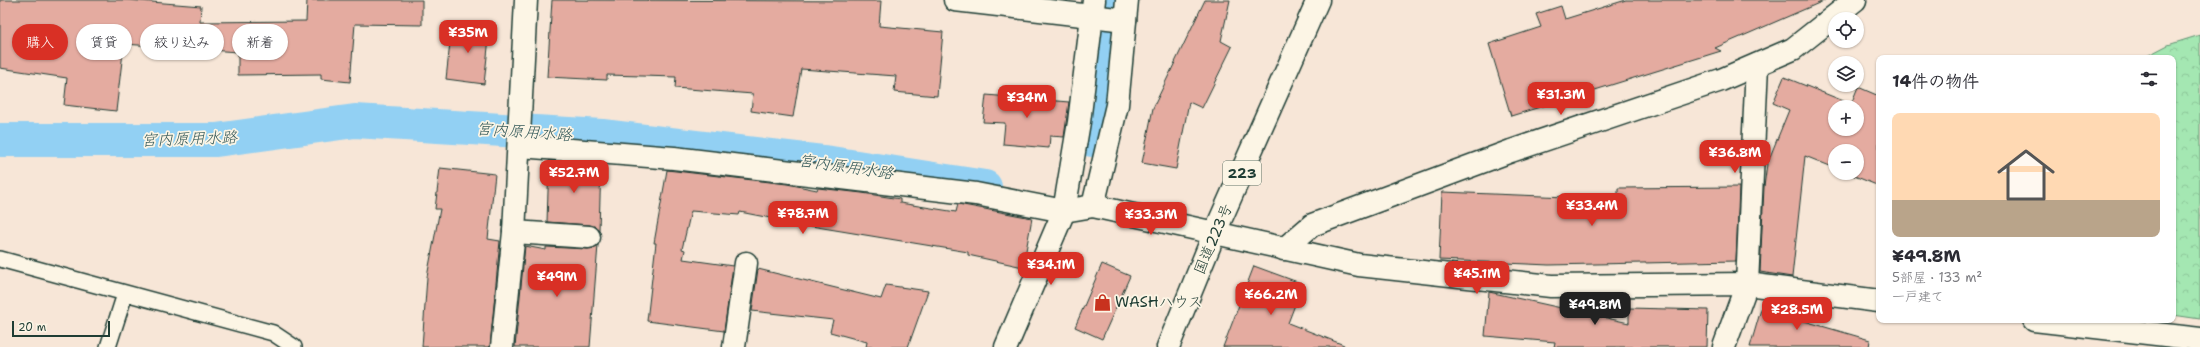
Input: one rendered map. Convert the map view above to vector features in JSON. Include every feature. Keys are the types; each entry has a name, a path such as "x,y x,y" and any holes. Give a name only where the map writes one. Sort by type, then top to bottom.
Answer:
{"main road":[{"path":"502,347 514,232 520,146 526,0"},
{"path":"955,0 1126,10 1117,105 1093,206"},
{"name":"国道223号","path":"1168,347 1215,232 1318,0"},
{"path":"1284,249 1312,225 1511,151 1721,80 1793,50 1855,0"},
{"path":"1006,347 1064,211 1079,122 1093,7"},
{"path":"1724,347 1747,284 1757,65"},
{"path":"520,146 674,158 976,194 1064,211 1093,206 1359,265 1551,286 1747,284 1876,301"},
{"path":"514,232 589,237"},
{"path":"734,347 746,263"},
{"path":"2060,323 2200,339"}],"lane":[{"path":"0,259 273,333 294,347"},
{"path":"108,347 125,294"}],"green space":[{"path":"2200,35 2200,319 2176,315 2176,55 2149,55 2168,45"}],"building":[{"path":"0,0 127,0 201,6 200,22 306,21 307,0 422,0 422,25 355,24 350,82 321,79 321,74 238,75 238,60 288,60 288,24 232,24 232,52 224,51 224,24 140,24 140,45 132,45 132,24 76,24 76,60 122,60 116,111 64,105 67,78 0,68"},
{"path":"552,0 881,1 879,26 943,32 937,96 894,92 896,76 801,69 793,117 751,111 753,94 675,88 676,77 607,75 607,80 547,77"},
{"path":"1205,0 1230,0 1221,41 1232,47 1202,108 1189,102 1176,169 1142,163 1153,108"},
{"path":"1626,0 1826,0 1715,48 1721,51 1511,116 1489,44 1541,27 1536,14 1561,6 1565,19"},
{"path":"452,25 490,29 484,84 446,79"},
{"path":"1784,77 1841,100 1828,100 1828,136 1864,136 1864,100 1853,100 1856,92 1864,92 1864,90 1876,95 1876,185 1864,180 1864,144 1828,144 1828,165 1805,156 1792,277 1760,272 1764,187 1767,164 1789,110 1773,103"},
{"path":"986,95 1069,102 1064,137 1050,136 1049,148 1003,144 1005,123 983,122"},
{"path":"549,161 601,165 599,230 590,225 547,222"},
{"path":"440,168 495,174 488,239 500,241 490,347 422,347 427,277 440,209 435,209"},
{"path":"667,170 787,184 817,190 818,188 862,193 900,199 900,203 956,212 958,204 1032,218 1023,267 968,255 968,252 811,226 740,212 739,215 691,211 682,249 685,250 683,259 733,266 724,331 647,321 656,243 654,243"},
{"path":"1739,187 1736,261 1549,265 1439,260 1442,192 1618,199 1618,188"},
{"path":"598,245 590,347 515,347 525,246 546,250 546,247 588,249"},
{"name":"WASHハウス","path":"1102,264 1130,276 1102,339 1075,327"},
{"path":"1254,266 1303,284 1288,323 1344,345 1344,347 1223,347"},
{"path":"758,269 881,299 886,285 928,291 908,347 866,347 867,342 830,332 833,320 752,311"},
{"path":"1489,292 1629,323 1629,308 1708,310 1707,347 1554,347 1555,342 1485,336"},
{"path":"1764,299 1789,302 1787,316 1870,340 1869,347 1750,347"}],"waterway":[{"name":"宮内原用水路","path":"1092,140 1111,0"},
{"name":"宮内原用水路","path":"0,140 216,140 355,121 602,136 831,163 985,187"}],"place":[{"name":"WASHハウス","path":"1102,302"}]}
